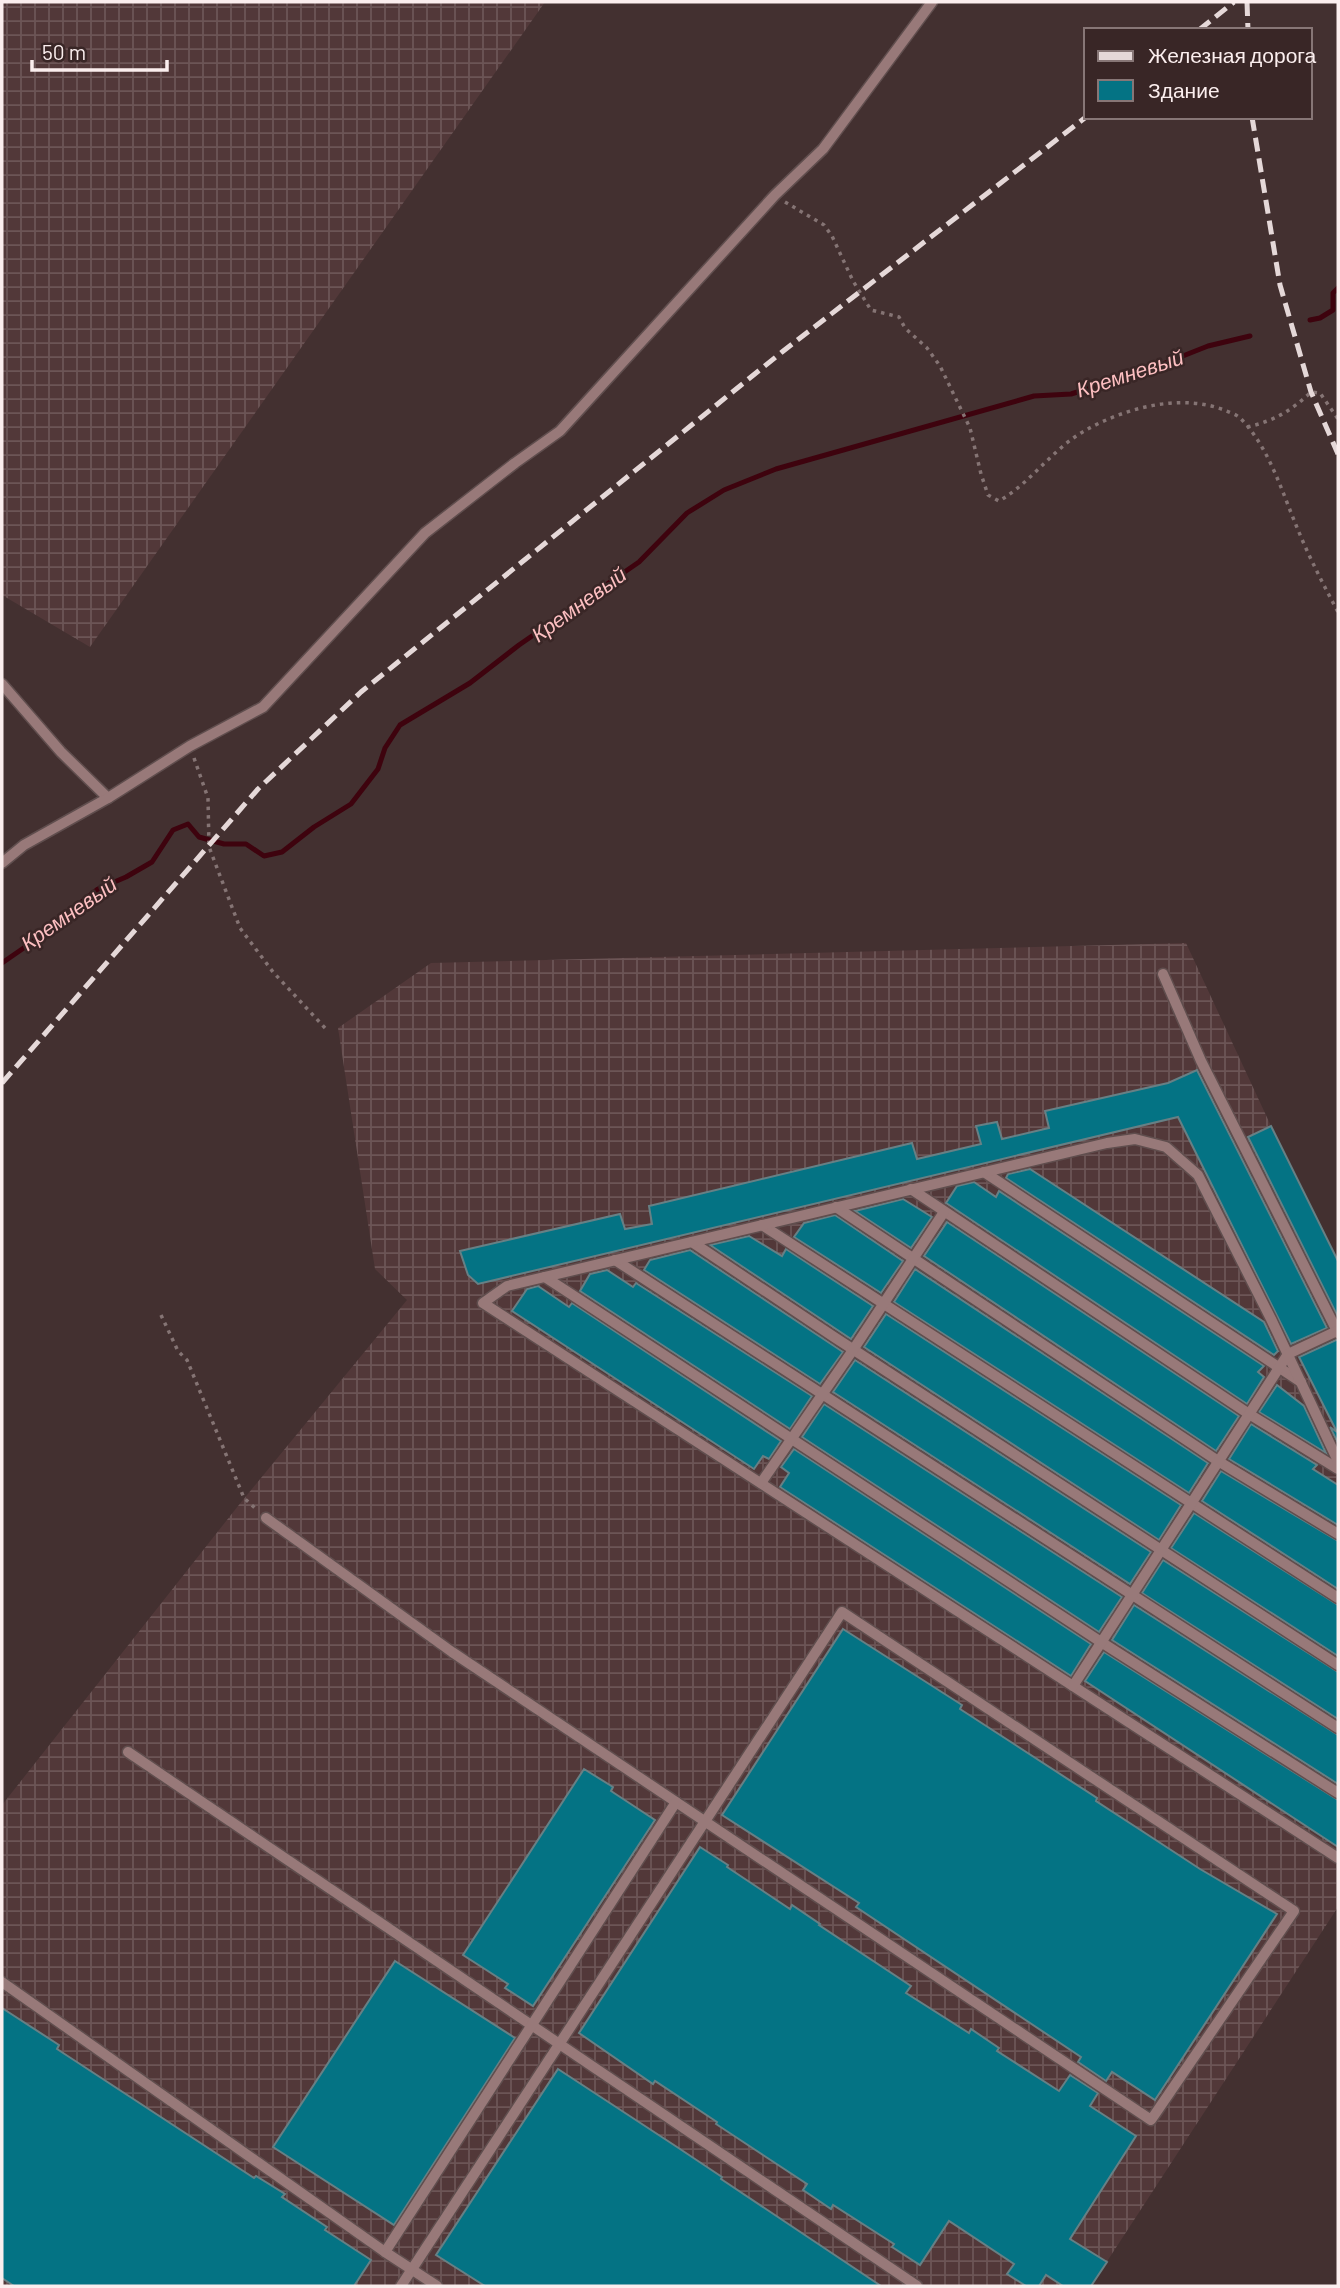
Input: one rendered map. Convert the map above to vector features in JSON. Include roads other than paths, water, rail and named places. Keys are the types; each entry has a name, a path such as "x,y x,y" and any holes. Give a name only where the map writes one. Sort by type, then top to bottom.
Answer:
{"lane":[{"path":"2,863 24,845 108,798 190,746 263,707 425,533 514,463 560,431 775,195 822,149 932,2"},
{"path":"2,684 61,752 108,798"},
{"path":"1073,1686 1288,1354 1338,1332 1201,1060 1163,974"},
{"path":"1338,1461 1288,1354 1198,1175 1166,1147 1135,1139 911,1189 507,1286 484,1303 1338,1858"},
{"path":"984,1172 1301,1382"},
{"path":"911,1189 1249,1414 1338,1469"},
{"path":"836,1207 1218,1461 1338,1534"},
{"path":"761,1483 944,1212"},
{"path":"762,1225 1338,1598"},
{"path":"692,1242 853,1350 1338,1665"},
{"path":"615,1260 1338,1728"},
{"path":"545,1277 1101,1642 1338,1793"},
{"path":"266,1518 452,1652 704,1821 1151,2120 1294,1911 842,1612 704,1821 401,2286"},
{"path":"128,1752 917,2286"},
{"path":"386,2252 676,1802"},
{"path":"2,1982 437,2286"}],"waterway":[{"name":"Кремневый","path":"1310,320 1320,318 1333,310 1333,293 1338,288"},
{"name":"Кремневый","path":"2,963 98,889 152,862 173,830 188,824 199,837 224,844 246,844 264,856 282,852 314,827 351,804 378,769 385,748 400,725 470,683 519,645 639,562 687,513 724,490 776,469 1034,396 1071,394 1145,371 1208,346 1250,336"}],"railway":[{"path":"1202,28 1234,2"},
{"path":"1247,2 1248,28"},
{"path":"2,1083 258,789 361,692 782,352 1084,119"},
{"path":"1252,119 1280,285 1311,392 1338,454"}]}
